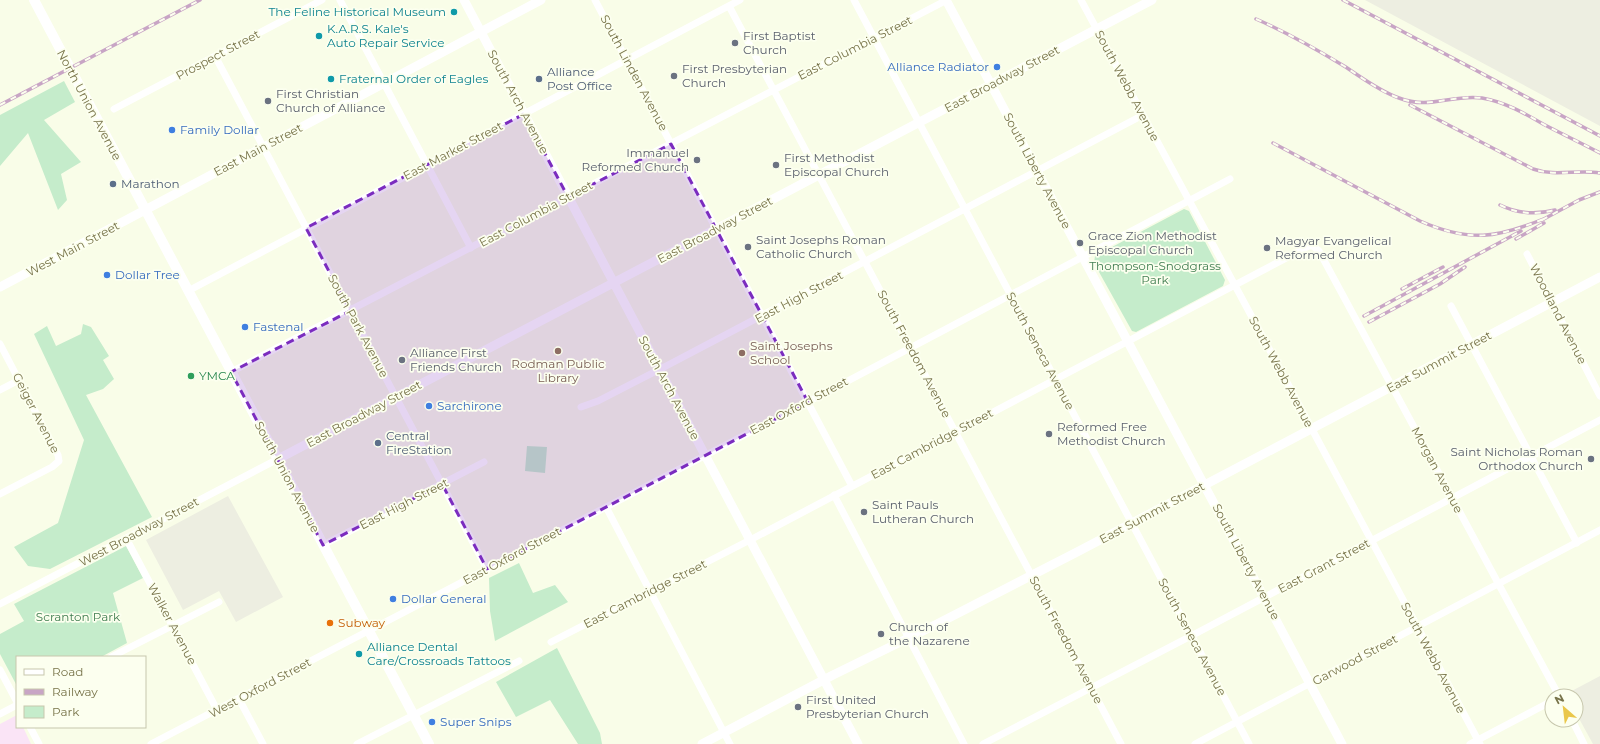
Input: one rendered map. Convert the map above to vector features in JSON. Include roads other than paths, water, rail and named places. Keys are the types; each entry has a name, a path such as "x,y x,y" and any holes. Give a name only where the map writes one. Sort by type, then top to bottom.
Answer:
{"main road":[{"name":"North Union Avenue","path":"34,0 145,210"},
{"name":"South Union Avenue","path":"145,210 429,744"}],"street":[{"name":"Prospect Street","path":"114,109 322,0"},
{"path":"340,0 471,248"},
{"name":"South Arch Avenue","path":"464,0 858,744"},
{"name":"East Main Street","path":"145,210 541,0"},
{"name":"South Linden Avenue","path":"594,0 852,486"},
{"name":"East Market Street","path":"188,291 740,0"},
{"name":"South Seneca Avenue","path":"854,0 1249,744"},
{"name":"East Columbia Street","path":"231,372 946,0"},
{"name":"South Liberty Avenue","path":"946,0 1129,341 1342,744"},
{"name":"South Webb Avenue","path":"1081,0 1479,742"},
{"name":"East Broadway Street","path":"278,459 1152,0"},
{"name":"South Freedom Avenue","path":"729,6 1121,744"},
{"name":"South Park Avenue","path":"216,56 487,569"},
{"name":"East High Street","path":"581,407 611,394 660,369 1143,115"},
{"name":"East Oxford Street","path":"368,631 808,402 1230,179"},
{"name":"West Main Street","path":"0,287 145,210"},
{"name":"East Cambridge Street","path":"551,642 750,540 1309,246 1313,246"},
{"name":"Morgan Avenue","path":"1313,246 1319,251 1555,688"},
{"name":"Woodland Avenue","path":"1527,254 1600,396"},
{"name":"East Summit Street","path":"702,744 824,680 1132,524 1600,277"},
{"path":"1451,306 1577,543"},
{"name":"Geiger Avenue","path":"0,344 58,455 59,461 52,467 0,494"},
{"path":"0,390 19,380"},
{"name":"East Grant Street","path":"983,744 1371,542 1600,420"},
{"name":"West Broadway Street","path":"0,604 278,459"},
{"name":"East High Street","path":"323,545 484,462"},
{"path":"834,495 964,744"},
{"path":"606,507 730,744"},
{"name":"Garwood Street","path":"1194,744 1600,530"},
{"name":"Walker Avenue","path":"126,538 218,710"},
{"path":"113,656 219,602"},
{"name":"West Oxford Street","path":"151,744 368,631"},
{"path":"357,744 519,660"},
{"path":"0,670 16,700"},
{"path":"239,699 264,744"},
{"path":"1470,744 1479,742 1544,705"},
{"path":"0,714 16,706"},
{"path":"31,728 39,744"},
{"path":"1576,728 1584,744"}],"railway":[{"path":"0,105 200,0"},
{"path":"1343,0 1600,136"},
{"path":"1256,19 1323,53 1377,88 1399,98 1410,101 1431,102 1471,97 1499,102 1514,108 1600,153"},
{"path":"1410,105 1533,169 1558,173 1600,173"},
{"path":"1273,143 1420,221 1454,233 1469,235 1498,234 1529,225 1546,218"},
{"path":"1542,220 1579,200 1600,192"},
{"path":"1500,205 1527,213 1540,213 1555,210"},
{"path":"1516,239 1544,223"},
{"path":"1364,316 1521,231"},
{"path":"1402,289 1443,267"},
{"path":"1369,322 1440,284 1465,267"}],"place":[{"name":"The Feline Historical Museum","path":"454,12"},
{"name":"K.A.R.S. Kale's Auto Repair Service","path":"319,36"},
{"name":"First Baptist Church","path":"735,43"},
{"name":"Alliance Radiator","path":"997,67"},
{"name":"First Presbyterian Church","path":"674,76"},
{"name":"Fraternal Order of Eagles","path":"331,79"},
{"name":"Alliance Post Office","path":"539,79"},
{"name":"First Christian Church of Alliance","path":"268,101"},
{"name":"Family Dollar","path":"172,130"},
{"name":"Immanuel Reformed Church","path":"697,160"},
{"name":"First Methodist Episcopal Church","path":"776,165"},
{"name":"Marathon","path":"113,184"},
{"name":"Grace Zion Methodist Episcopal Church","path":"1080,243"},
{"name":"Saint Josephs Roman Catholic Church","path":"748,247"},
{"name":"Magyar Evangelical Reformed Church","path":"1267,248"},
{"name":"Dollar Tree","path":"107,275"},
{"name":"Fastenal","path":"245,327"},
{"name":"Rodman Public Library","path":"558,351"},
{"name":"Saint Josephs School","path":"742,353"},
{"name":"Alliance First Friends Church","path":"402,360"},
{"name":"YMCA","path":"191,376"},
{"name":"Sarchirone","path":"429,406"},
{"name":"Reformed Free Methodist Church","path":"1049,434"},
{"name":"Central FireStation","path":"378,443"},
{"name":"Saint Nicholas Roman Orthodox Church","path":"1591,459"},
{"name":"Saint Pauls Lutheran Church","path":"864,512"},
{"name":"Dollar General","path":"393,599"},
{"name":"Subway","path":"330,623"},
{"name":"Church of the Nazarene","path":"881,634"},
{"name":"Alliance Dental Care/Crossroads Tattoos","path":"359,654"},
{"name":"First United Presbyterian Church","path":"798,707"},
{"name":"Super Snips","path":"432,722"}],"park label":[{"name":"Thompson-Snodgrass Park","path":"1155,273"},
{"name":"Scranton Park","path":"78,617"}]}
